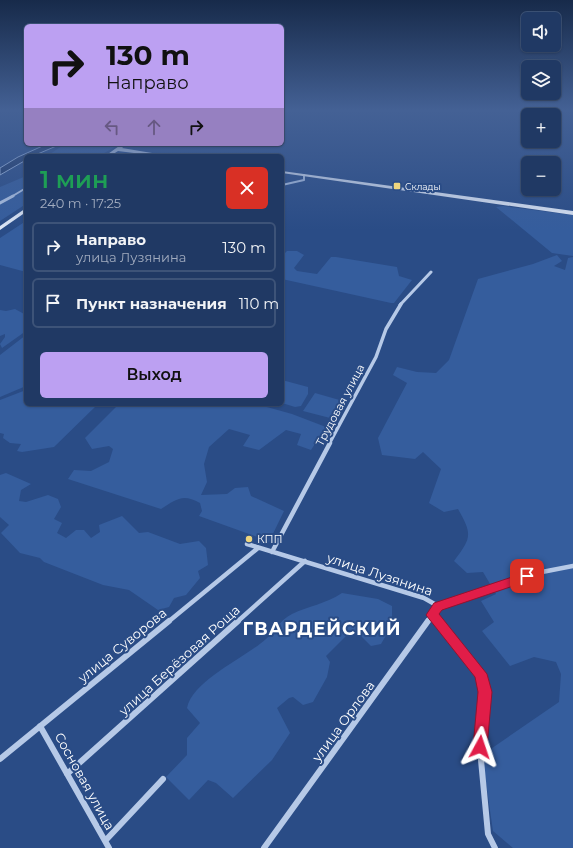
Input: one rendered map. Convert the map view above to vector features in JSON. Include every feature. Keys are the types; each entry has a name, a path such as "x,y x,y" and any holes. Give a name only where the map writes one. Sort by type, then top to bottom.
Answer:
{"main road":[{"path":"129,151 154,154"},
{"path":"284,172 573,212"},
{"path":"0,228 24,211"}],"street":[{"path":"284,185 304,180 304,175"},
{"path":"0,203 24,189"},
{"name":"Трудовая улица","path":"272,552 376,357 386,329 400,306 431,272"},
{"name":"улица Лузянина","path":"248,544 424,598 438,606 542,572 573,566"},
{"name":"улица Суворова","path":"0,759 258,548"},
{"name":"улица Берёзовая Роща","path":"67,774 305,561"},
{"name":"улица Орлова","path":"264,848 344,739 438,606"},
{"path":"432,615 481,674 485,692 480,747 488,834 495,848"},
{"name":"Сосновая улица","path":"40,726 109,848"},
{"path":"105,841 163,779"}],"shaded area":[{"path":"32,151 46,151 38,154 25,154"},
{"path":"55,151 108,151 102,154 50,154"},
{"path":"24,154 24,161 0,175 0,168"},
{"path":"24,177 24,205 0,221 0,187"},
{"path":"503,206 573,215 573,256 552,253 496,207"},
{"path":"24,222 24,271 0,265 0,238"},
{"path":"287,251 297,251 304,255 294,268 297,271 317,274 331,257 336,257 397,267 399,276 412,280 394,303 391,303 284,279 284,254"},
{"path":"557,255 562,261 554,266 565,270 568,258 573,257 573,848 513,848 493,831 482,755 559,702 561,674 556,662 534,657 510,666 482,631 494,622 481,601 496,594 483,572 467,573 454,561 467,541 468,531 458,509 444,512 429,503 441,469 423,452 415,459 382,455 378,438 407,383 393,375 397,367 417,372 436,373 449,360 478,279 533,264"},
{"path":"15,309 24,314 24,332 2,348 0,344 5,337 5,334 0,336 0,310 6,311"},
{"path":"24,337 24,387 0,397 0,355"},
{"path":"284,381 308,387 308,394 301,406 295,407 284,404"},
{"path":"24,391 24,406 96,406 54,447 22,452 17,451 21,444 10,443 3,438 4,434 0,433 0,400"},
{"path":"315,393 343,401 334,419 303,411"},
{"path":"117,406 263,406 292,414 326,427 311,450 297,445 301,434 286,430 259,450 243,446 250,435 229,429 209,447 204,464 207,482 201,495 227,494 235,488 248,487 251,496 284,511 269,542 262,544 258,543 260,538 199,516 202,511 200,503 194,500 188,498 179,499 161,509 68,479 74,470 91,471 109,462 113,449 109,446 92,449 85,438"},
{"path":"6,473 31,484 21,490 19,501 26,502 48,495 58,499 61,507 54,519 62,523 57,533 66,538 76,530 84,530 91,538 100,532 99,525 122,516 139,533 148,532 180,544 199,541 206,548 208,565 198,571 200,578 186,595 174,598 169,607 158,610 129,590 103,585 44,562 40,558 20,553 1,533 9,525 0,517 0,475"},
{"path":"342,593 378,599 392,606 392,625 381,644 371,646 357,632 350,632 326,656 330,662 327,677 313,702 303,705 293,697 289,698 277,708 290,733 272,760 233,798 216,783 208,780 189,800 166,777 187,755 187,738 200,723 187,708 191,698 209,679 266,639 288,616 330,600"}],"place":[{"name":"Склады","path":"397,186"},
{"name":"КПП","path":"249,539"}],"district":[{"name":"ГВАРДЕЙСКИЙ","path":"322,629"}],"route":[{"path":"480,747 485,692 481,674 432,615 438,606 527,576"}]}
